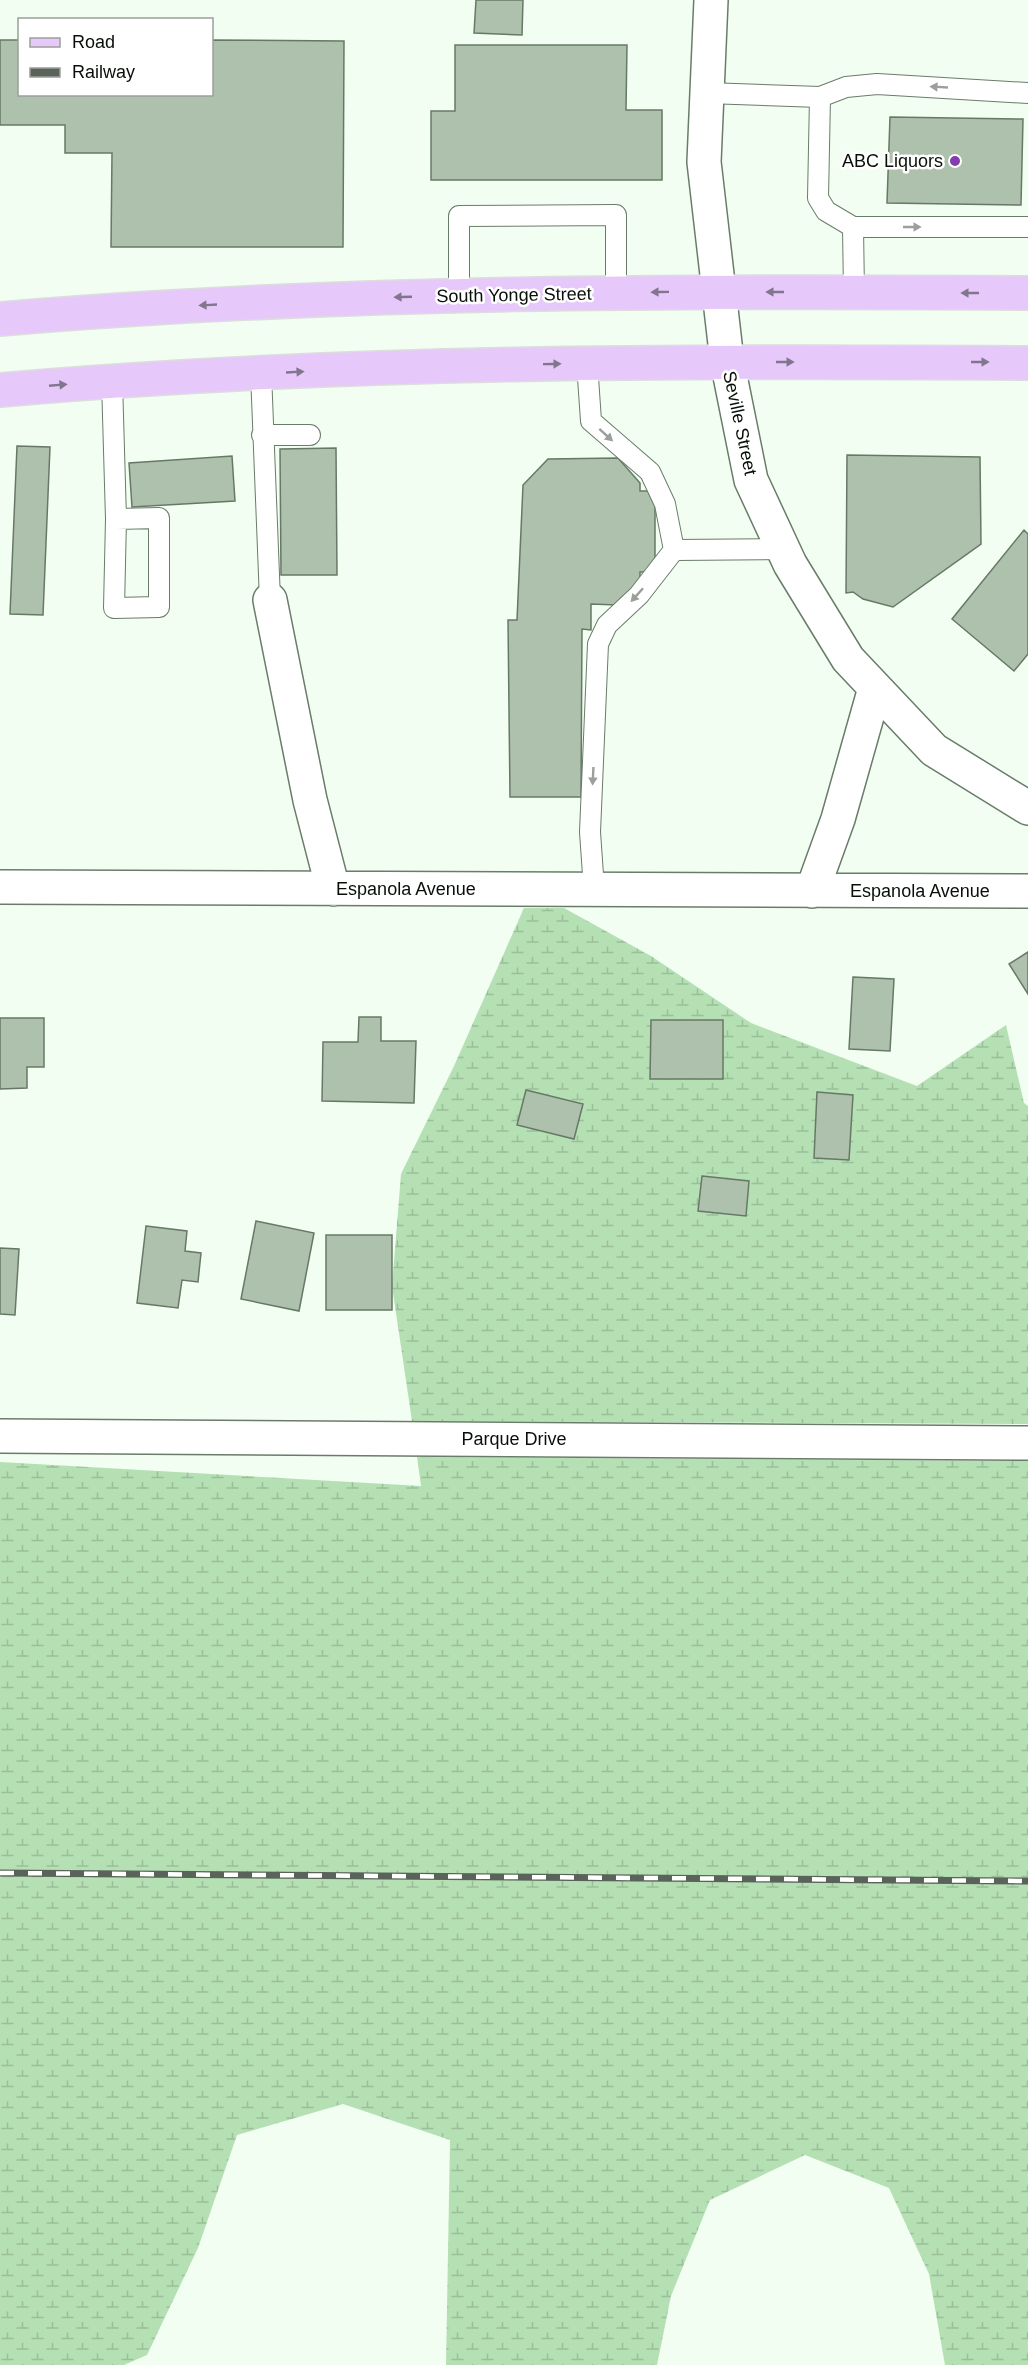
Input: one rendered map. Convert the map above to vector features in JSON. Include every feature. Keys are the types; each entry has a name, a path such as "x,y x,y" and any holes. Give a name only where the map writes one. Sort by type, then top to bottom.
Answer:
{"main road":[{"name":"South Yonge Street","path":"0,320 251,303 459,295 719,292 1028,293"},
{"path":"0,390 112,381 401,366 726,361 1028,363"}],"street":[{"name":"Seville Street","path":"711,0 704,162 726,361 752,480 783,549 848,660 934,750 1028,808"},
{"path":"270,600 310,800 333,889"},
{"path":"812,891 838,819 875,688"},
{"name":"Espanola Avenue","path":"0,887 1028,891"},
{"name":"Parque Drive","path":"0,1436 1028,1443"}],"lane":[{"path":"707,93 820,97 846,87 877,84 1028,93"},
{"path":"820,97 818,198 826,211 854,227 1028,227"},
{"path":"459,295 459,216 616,215 616,293"},
{"path":"854,227 854,292"},
{"path":"587,363 591,422 650,472 665,504 674,549 639,595 607,625 598,644 590,832 594,890"},
{"path":"261,373 270,600"},
{"path":"112,381 116,519 114,608 159,607 159,518 116,519"},
{"path":"262,435 310,435"},
{"path":"674,549 783,549"}],"green space":[{"path":"524,908 564,908 651,956 751,1023 917,1086 1006,1025 1024,1103 1028,1106 1028,1424 412,1421 392,1286 401,1174 454,1066"},
{"path":"417,1457 1028,1461 1028,2365 945,2365 929,2274 889,2188 805,2155 710,2200 671,2296 657,2365 446,2365 450,2140 343,2104 237,2135 198,2248 147,2355 124,2365 0,2365 0,1462 421,1486"}],"building":[{"path":"476,0 523,0 522,35 474,33"},
{"path":"0,40 18,40 18,96 213,96 213,40 344,41 343,247 111,247 112,153 65,153 65,125 0,125"},
{"path":"455,45 627,45 626,110 662,110 662,180 431,180 431,111 455,111"},
{"name":"ABC Liquors","path":"890,117 1023,119 1021,205 887,203"},
{"path":"17,446 50,447 43,615 10,614"},
{"path":"336,448 337,575 281,575 280,449"},
{"path":"847,455 980,457 981,544 893,607 863,599 853,592 846,593"},
{"path":"232,456 235,501 132,507 129,463"},
{"path":"618,458 640,483 640,491 652,491 652,500 655,500 655,565 651,572 640,572 640,581 617,605 591,604 591,630 582,629 581,797 510,797 508,620 517,620 523,485 548,459"},
{"path":"1024,530 1028,534 1028,654 1014,671 952,619"},
{"path":"1028,952 1028,994 1009,964"},
{"path":"853,977 894,979 890,1051 849,1049"},
{"path":"359,1017 381,1017 381,1041 416,1041 414,1103 322,1101 323,1042 358,1042"},
{"path":"0,1018 44,1018 44,1067 27,1067 27,1088 0,1089"},
{"path":"651,1020 723,1020 723,1079 650,1079"},
{"path":"526,1090 583,1104 574,1139 517,1125"},
{"path":"817,1092 853,1095 849,1160 814,1158"},
{"path":"702,1176 749,1181 746,1216 698,1211"},
{"path":"256,1221 314,1233 299,1311 241,1299"},
{"path":"146,1226 187,1231 185,1251 201,1253 198,1282 182,1280 178,1308 137,1303"},
{"path":"326,1235 392,1235 392,1310 326,1310"},
{"path":"0,1248 19,1249 15,1315 0,1314"}],"railway":[{"path":"0,1873 1028,1881"}],"place":[{"name":"ABC Liquors","path":"955,161"}]}
